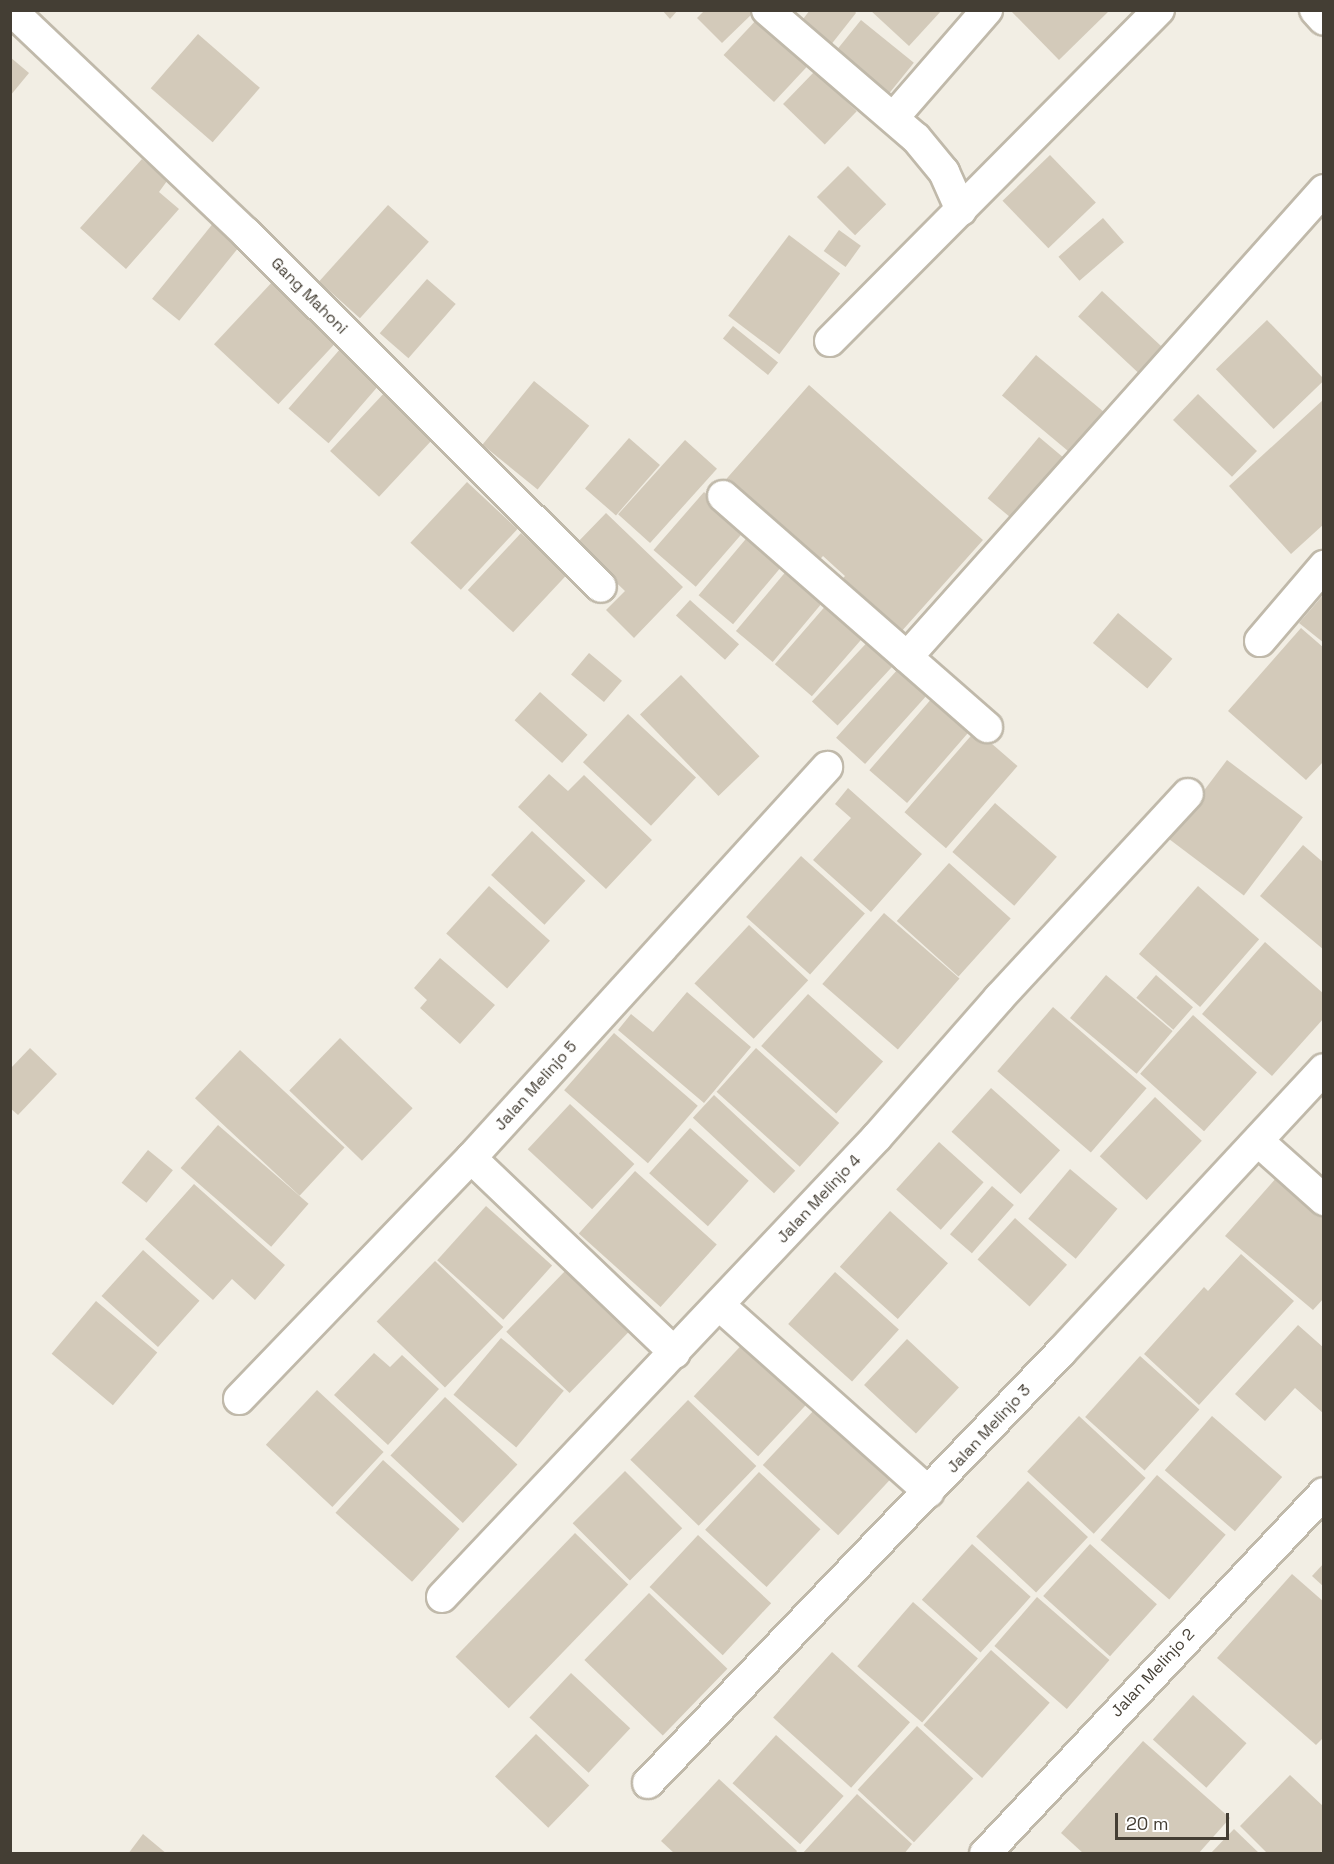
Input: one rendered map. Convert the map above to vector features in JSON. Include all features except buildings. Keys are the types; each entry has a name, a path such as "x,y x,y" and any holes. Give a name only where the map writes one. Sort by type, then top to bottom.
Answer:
{"street":[{"name":"Gang Mahoni","path":"11,10 246,234 601,587"},
{"path":"767,10 894,117 932,154 944,172 961,210"},
{"path":"894,117 987,10"},
{"path":"830,341 1159,10"},
{"path":"1315,10 1323,20"},
{"path":"908,657 1323,190"},
{"path":"723,496 987,727"},
{"path":"1260,641 1323,566"},
{"name":"Jalan Melinjo 5","path":"239,1399 471,1158 827,767"},
{"name":"Jalan Melinjo 4","path":"442,1597 878,1137 999,998 1188,794"},
{"name":"Jalan Melinjo 3","path":"648,1783 929,1492 1323,1069"},
{"path":"1258,1141 1323,1200"},
{"path":"471,1158 675,1353"},
{"path":"718,1305 929,1492"},
{"name":"Jalan Melinjo 2","path":"985,1854 1323,1493"}]}
